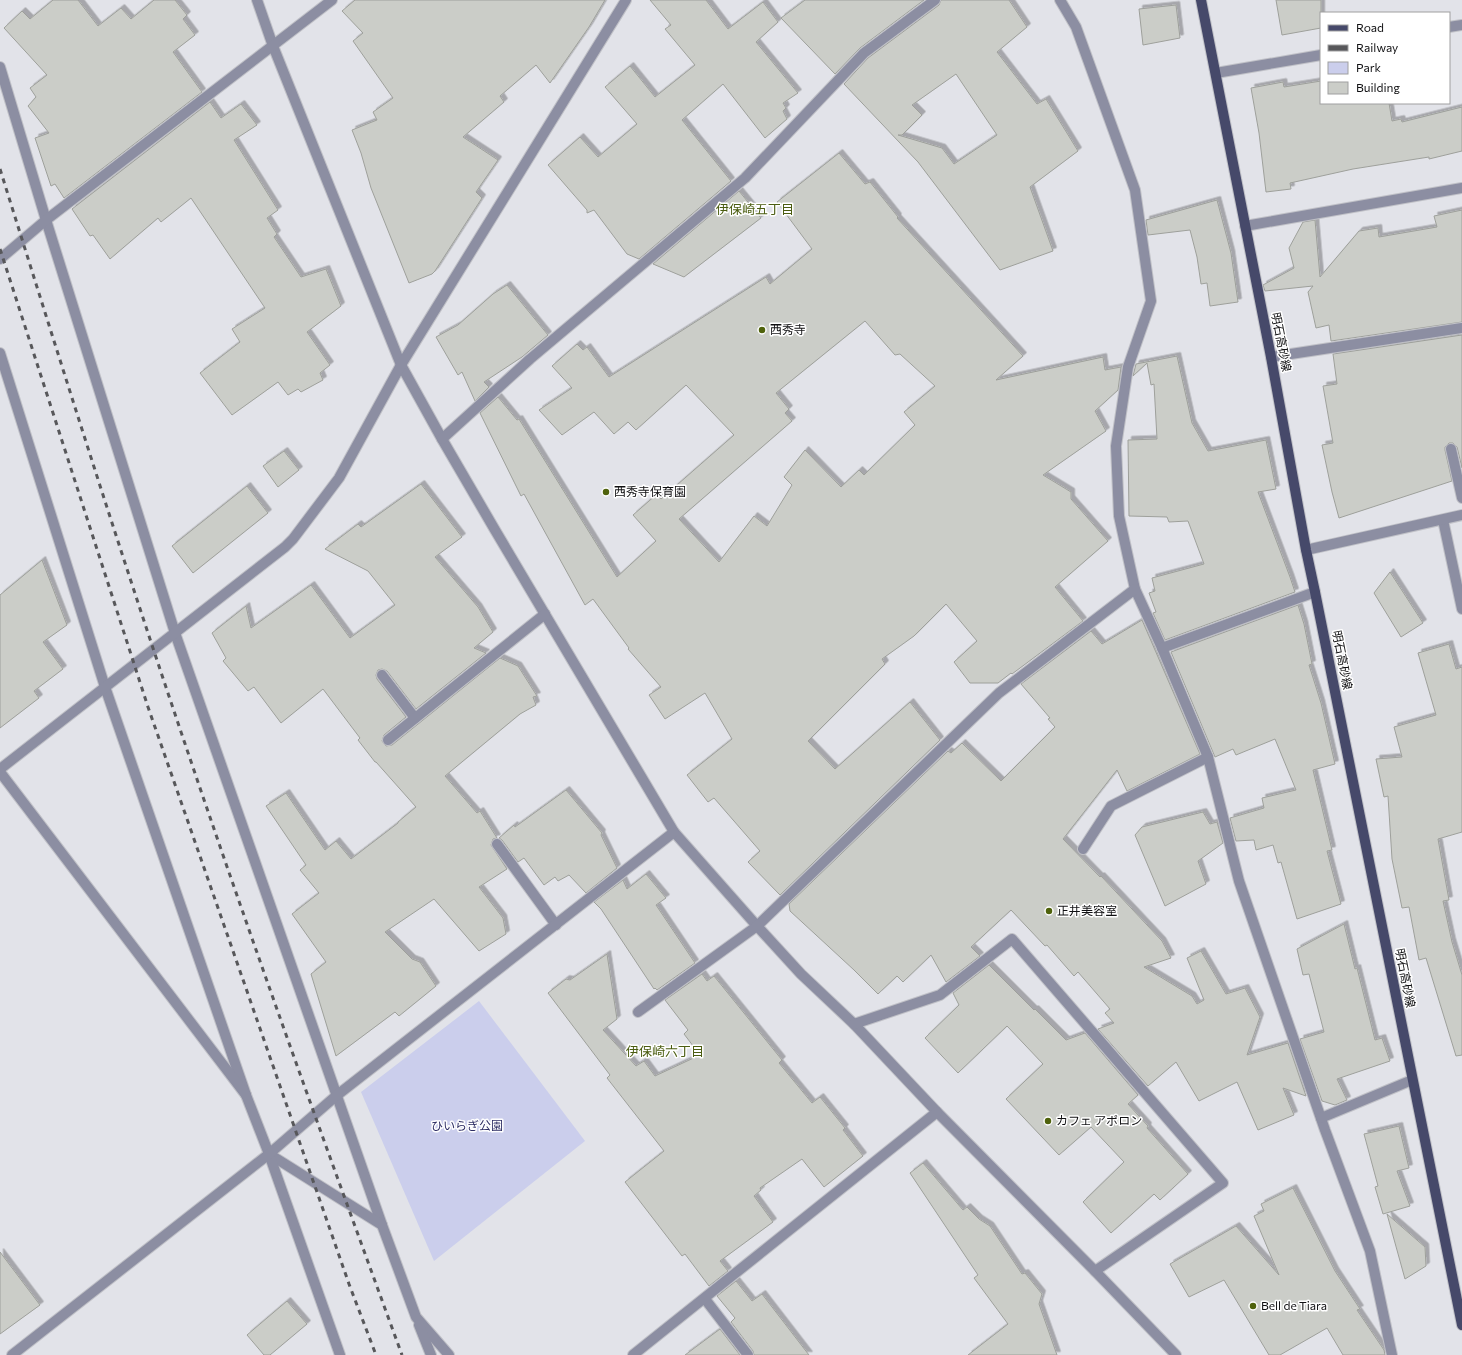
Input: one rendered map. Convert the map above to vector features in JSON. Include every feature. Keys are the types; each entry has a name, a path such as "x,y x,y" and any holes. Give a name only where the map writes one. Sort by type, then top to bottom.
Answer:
{"main road":[{"name":"明石高砂線","path":"1201,0 1271,357 1306,550 1462,1325"}],"street":[{"path":"257,0 273,46 401,365 442,439 674,832 801,974 854,1024 937,1112 1096,1271 1176,1355"},
{"path":"0,259 46,220 332,0"},
{"path":"0,769 285,547 293,539 339,478 401,365 626,0"},
{"path":"442,439 530,359 745,178 864,53 936,0"},
{"path":"1060,0 1076,27 1135,190 1151,301 1128,367 1116,446 1119,516 1135,589 1162,648 1208,757 1238,881 1321,1118 1370,1251 1392,1355"},
{"path":"1450,27 1462,25"},
{"path":"1216,73 1320,55"},
{"path":"0,67 46,220 175,633 336,1096 382,1225 431,1355"},
{"path":"1245,226 1462,188"},
{"path":"1271,357 1462,328"},
{"path":"0,353 105,687 246,1095 269,1154 340,1355"},
{"path":"1451,449 1462,498"},
{"path":"1306,550 1462,515"},
{"path":"1443,520 1462,609"},
{"path":"638,1012 757,926 999,693 1135,589"},
{"path":"1162,648 1315,592"},
{"path":"388,740 545,614"},
{"path":"382,675 415,718"},
{"path":"1083,849 1111,806 1208,757"},
{"path":"0,772 246,1095"},
{"path":"12,1355 269,1154 336,1096 674,832"},
{"path":"496,844 556,925"},
{"path":"854,1024 940,995 1012,939 1223,1183 1096,1271"},
{"path":"1321,1118 1412,1080"},
{"path":"633,1355 705,1299 937,1112"},
{"path":"269,1154 382,1225"},
{"path":"705,1299 748,1355"},
{"path":"416,1317 449,1355"}],"green space":[{"name":"ひいらぎ公園","path":"479,1001 585,1141 434,1261 361,1092"}],"building":[{"path":"53,0 78,0 98,26 121,8 131,19 154,0 175,0 187,15 183,19 195,35 173,52 202,92 64,198 55,184 51,186 35,138 49,133 28,106 36,97 30,88 47,75 4,28 22,11 30,19"},
{"path":"355,0 605,0 589,27 550,83 536,65 500,96 504,102 463,137 498,160 476,192 482,198 435,271 432,274 409,283 371,188 361,153 352,130 377,120 373,112 393,98 353,41 363,33 342,11"},
{"path":"650,0 706,0 728,29 763,2 778,22 756,42 798,93 783,103 786,108 783,111 787,119 765,138 723,84 682,120 731,181 639,259 627,254 594,210 587,213 587,210 548,165 580,137 598,157 637,124 605,87 630,66 655,97 695,65 665,29 671,25"},
{"path":"805,0 924,0 860,48 835,74 781,18"},
{"path":"941,0 1009,0 1027,27 997,52 1037,104 1046,99 1078,151 1030,187 1053,251 1000,270 918,162 844,84 868,58 939,5","holes":["956,74 997,135 954,164 942,148 898,135 902,135 922,115 912,105"]},
{"path":"1276,0 1321,0 1320,28 1282,35"},
{"path":"1176,5 1180,38 1143,45 1139,9"},
{"path":"1320,81 1320,104 1389,104 1392,121 1401,119 1402,122 1462,107 1462,151 1429,159 1429,157 1353,169 1290,183 1291,189 1266,192 1259,133 1251,88 1283,82 1284,87"},
{"path":"210,102 221,118 241,104 257,125 234,140 278,210 267,218 277,234 274,237 301,277 326,269 341,306 307,332 330,365 320,373 323,380 301,392 298,389 288,395 278,382 232,415 200,373 240,342 232,329 265,308 191,198 161,222 158,218 110,259 93,235 90,236 72,209"},
{"path":"839,153 865,184 870,182 898,217 897,218 1023,356 996,380 1103,357 1105,370 1121,367 1118,390 1095,411 1106,431 1043,475 1071,492 1071,499 1108,541 1055,587 1083,621 998,683 970,683 954,662 977,641 946,604 914,636 882,659 885,664 808,741 835,769 910,702 940,740 780,895 748,862 760,851 714,798 708,802 687,775 732,739 705,693 665,719 649,695 661,687 628,649 629,648 593,599 585,605 524,494 521,496 480,413 498,397 517,420 519,419 617,577 656,541 633,515 657,494 661,499 734,435 686,385 636,430 628,422 614,434 594,412 562,435 539,410 572,388 552,366 577,344 583,350 587,347 609,377 766,277 770,284 812,249 777,202","holes":["865,321 895,355 900,354 935,386 904,412 915,425 864,475 859,470 841,487 805,450 784,477 792,485 767,526 754,516 719,562 679,519 792,421 785,413 789,409 776,393"]},
{"path":"739,191 761,218 684,277 653,264"},
{"path":"1217,200 1231,253 1238,302 1210,306 1207,283 1201,284 1197,257 1190,230 1148,235 1146,220"},
{"path":"1462,210 1462,322 1331,341 1329,325 1316,328 1308,292 1313,286 1265,291 1263,285 1294,268 1289,248 1303,222 1315,220 1320,277 1359,231 1378,228 1379,237 1437,227 1434,216"},
{"path":"507,285 548,335 522,357 484,382 489,387 475,401 462,372 458,375 436,337 458,325 493,294"},
{"path":"1462,335 1462,468 1457,447 1453,443 1449,443 1445,447 1445,450 1452,481 1339,518 1322,445 1333,443 1323,386 1337,384 1333,354"},
{"path":"1177,356 1192,423 1208,451 1266,440 1276,489 1258,492 1295,592 1165,640 1153,613 1156,612 1149,593 1155,591 1152,578 1204,564 1188,521 1169,522 1167,517 1129,516 1128,440 1157,439 1154,384 1151,385 1147,363 1133,376 1136,364"},
{"path":"284,451 299,470 278,487 263,466"},
{"path":"421,484 462,537 435,557 478,607 493,632 474,648 486,653 416,709 387,671 382,669 378,670 376,675 377,679 406,717 384,735 382,741 386,746 392,745 500,658 518,666 537,696 533,697 536,705 520,714 445,776 477,813 480,811 497,838 493,839 491,845 507,869 479,887 503,918 506,934 479,951 434,899 385,932 412,959 420,962 436,986 399,1016 395,1012 336,1056 311,974 326,962 292,914 319,893 300,870 306,865 266,806 286,793 325,850 336,841 351,859 398,823 416,807 375,762 358,740 360,738 323,689 281,723 254,687 248,691 223,661 226,658 212,633 246,606 251,628 311,585 350,638 395,605 368,571 325,549 358,524 361,527"},
{"path":"247,486 268,513 193,573 172,546"},
{"path":"42,560 67,625 43,642 63,669 34,691 39,698 0,728 0,595"},
{"path":"1390,572 1423,623 1401,637 1374,593"},
{"path":"1298,605 1304,624 1312,664 1309,665 1321,703 1335,764 1313,770 1332,850 1327,851 1341,904 1297,919 1281,862 1278,863 1273,845 1256,850 1254,840 1236,841 1230,818 1264,808 1262,798 1296,790 1275,739 1236,755 1233,749 1215,757 1171,652"},
{"path":"1142,620 1200,754 1127,791 1117,770 1063,839 1100,877 1101,876 1162,941 1171,958 1144,967 1192,996 1197,1004 1204,1000 1187,958 1201,951 1226,994 1245,988 1260,1017 1247,1055 1288,1043 1306,1096 1283,1088 1294,1115 1258,1130 1237,1082 1199,1101 1176,1062 1148,1086 1098,1029 1114,1023 1105,1013 1110,1009 1078,972 1074,976 1047,945 1045,946 1011,910 971,947 980,956 946,982 931,955 903,982 897,976 878,994 790,911 789,904 948,751 951,753 962,743 1001,781 1055,727 1048,719 1050,718 1021,684 1091,631 1102,644"},
{"path":"1449,644 1456,669 1462,667 1462,832 1438,839 1449,900 1443,901 1452,942 1462,975 1462,1055 1456,1056 1426,958 1419,960 1409,907 1402,908 1392,859 1388,796 1384,797 1376,759 1402,757 1394,727 1436,715 1418,653"},
{"path":"566,790 602,833 601,835 617,868 586,893 569,875 558,881 555,877 544,885 524,858 518,862 499,838 514,825 515,827"},
{"path":"1203,812 1210,824 1217,822 1223,843 1198,861 1206,884 1165,906 1135,835 1142,827"},
{"path":"646,874 666,898 656,905 695,963 657,990 655,988 654,989 601,909 594,902 623,880 627,889"},
{"path":"1344,924 1375,1040 1382,1038 1390,1061 1337,1079 1347,1100 1335,1105 1322,1101 1300,1039 1324,1032 1309,974 1303,975 1297,949"},
{"path":"607,954 617,1019 603,1030 636,1066 644,1061 655,1076 700,1055 684,1034 688,1030 665,1000 702,974 707,981 714,976 782,1060 779,1063 812,1103 820,1097 845,1128 843,1130 863,1156 824,1187 802,1159 760,1188 761,1190 754,1196 773,1222 720,1261 728,1271 709,1286 685,1254 682,1256 625,1182 664,1151 607,1078 610,1075 548,993 566,979 570,980"},
{"path":"989,965 1066,1040 1085,1033 1138,1095 1128,1104 1188,1174 1160,1200 1154,1194 1111,1233 1083,1202 1124,1162 1091,1127 1059,1155 1006,1099 1043,1064 1007,1026 958,1073 925,1038 959,1005 953,993"},
{"path":"1399,1126 1409,1168 1397,1171 1410,1206 1383,1214 1375,1187 1378,1186 1364,1134"},
{"path":"923,1163 963,1210 967,1207 979,1219 990,1226 1022,1274 1025,1273 1042,1294 1039,1304 1057,1355 968,1355 1008,1324 974,1278 978,1275 910,1173"},
{"path":"1293,1188 1335,1271 1360,1309 1357,1310 1384,1350 1385,1355 1343,1355 1327,1328 1280,1355 1269,1355 1224,1280 1189,1297 1170,1264 1236,1226 1279,1275 1254,1216 1264,1211 1261,1204"},
{"path":"1387,1214 1425,1247 1426,1266 1405,1279"},
{"path":"0,1252 40,1305 0,1334"},
{"path":"736,1281 752,1301 762,1294 809,1355 754,1355 753,1351 731,1322 735,1318 717,1296"},
{"path":"287,1301 307,1324 270,1355 264,1355 247,1335"},
{"path":"720,1329 740,1355 685,1355"}],"railway":[{"path":"0,169 64,374 202,795 286,1035 402,1355"},
{"path":"0,249 148,707 349,1284 376,1355"}],"place":[{"name":"西秀寺","path":"762,330"},
{"name":"西秀寺保育園","path":"606,492"},
{"name":"正井美容室","path":"1049,911"},
{"name":"カフェ アポロン","path":"1048,1121"},
{"name":"Bell de Tiara","path":"1253,1306"}],"district":[{"name":"伊保崎五丁目","path":"755,209"},
{"name":"伊保崎六丁目","path":"665,1051"}]}
